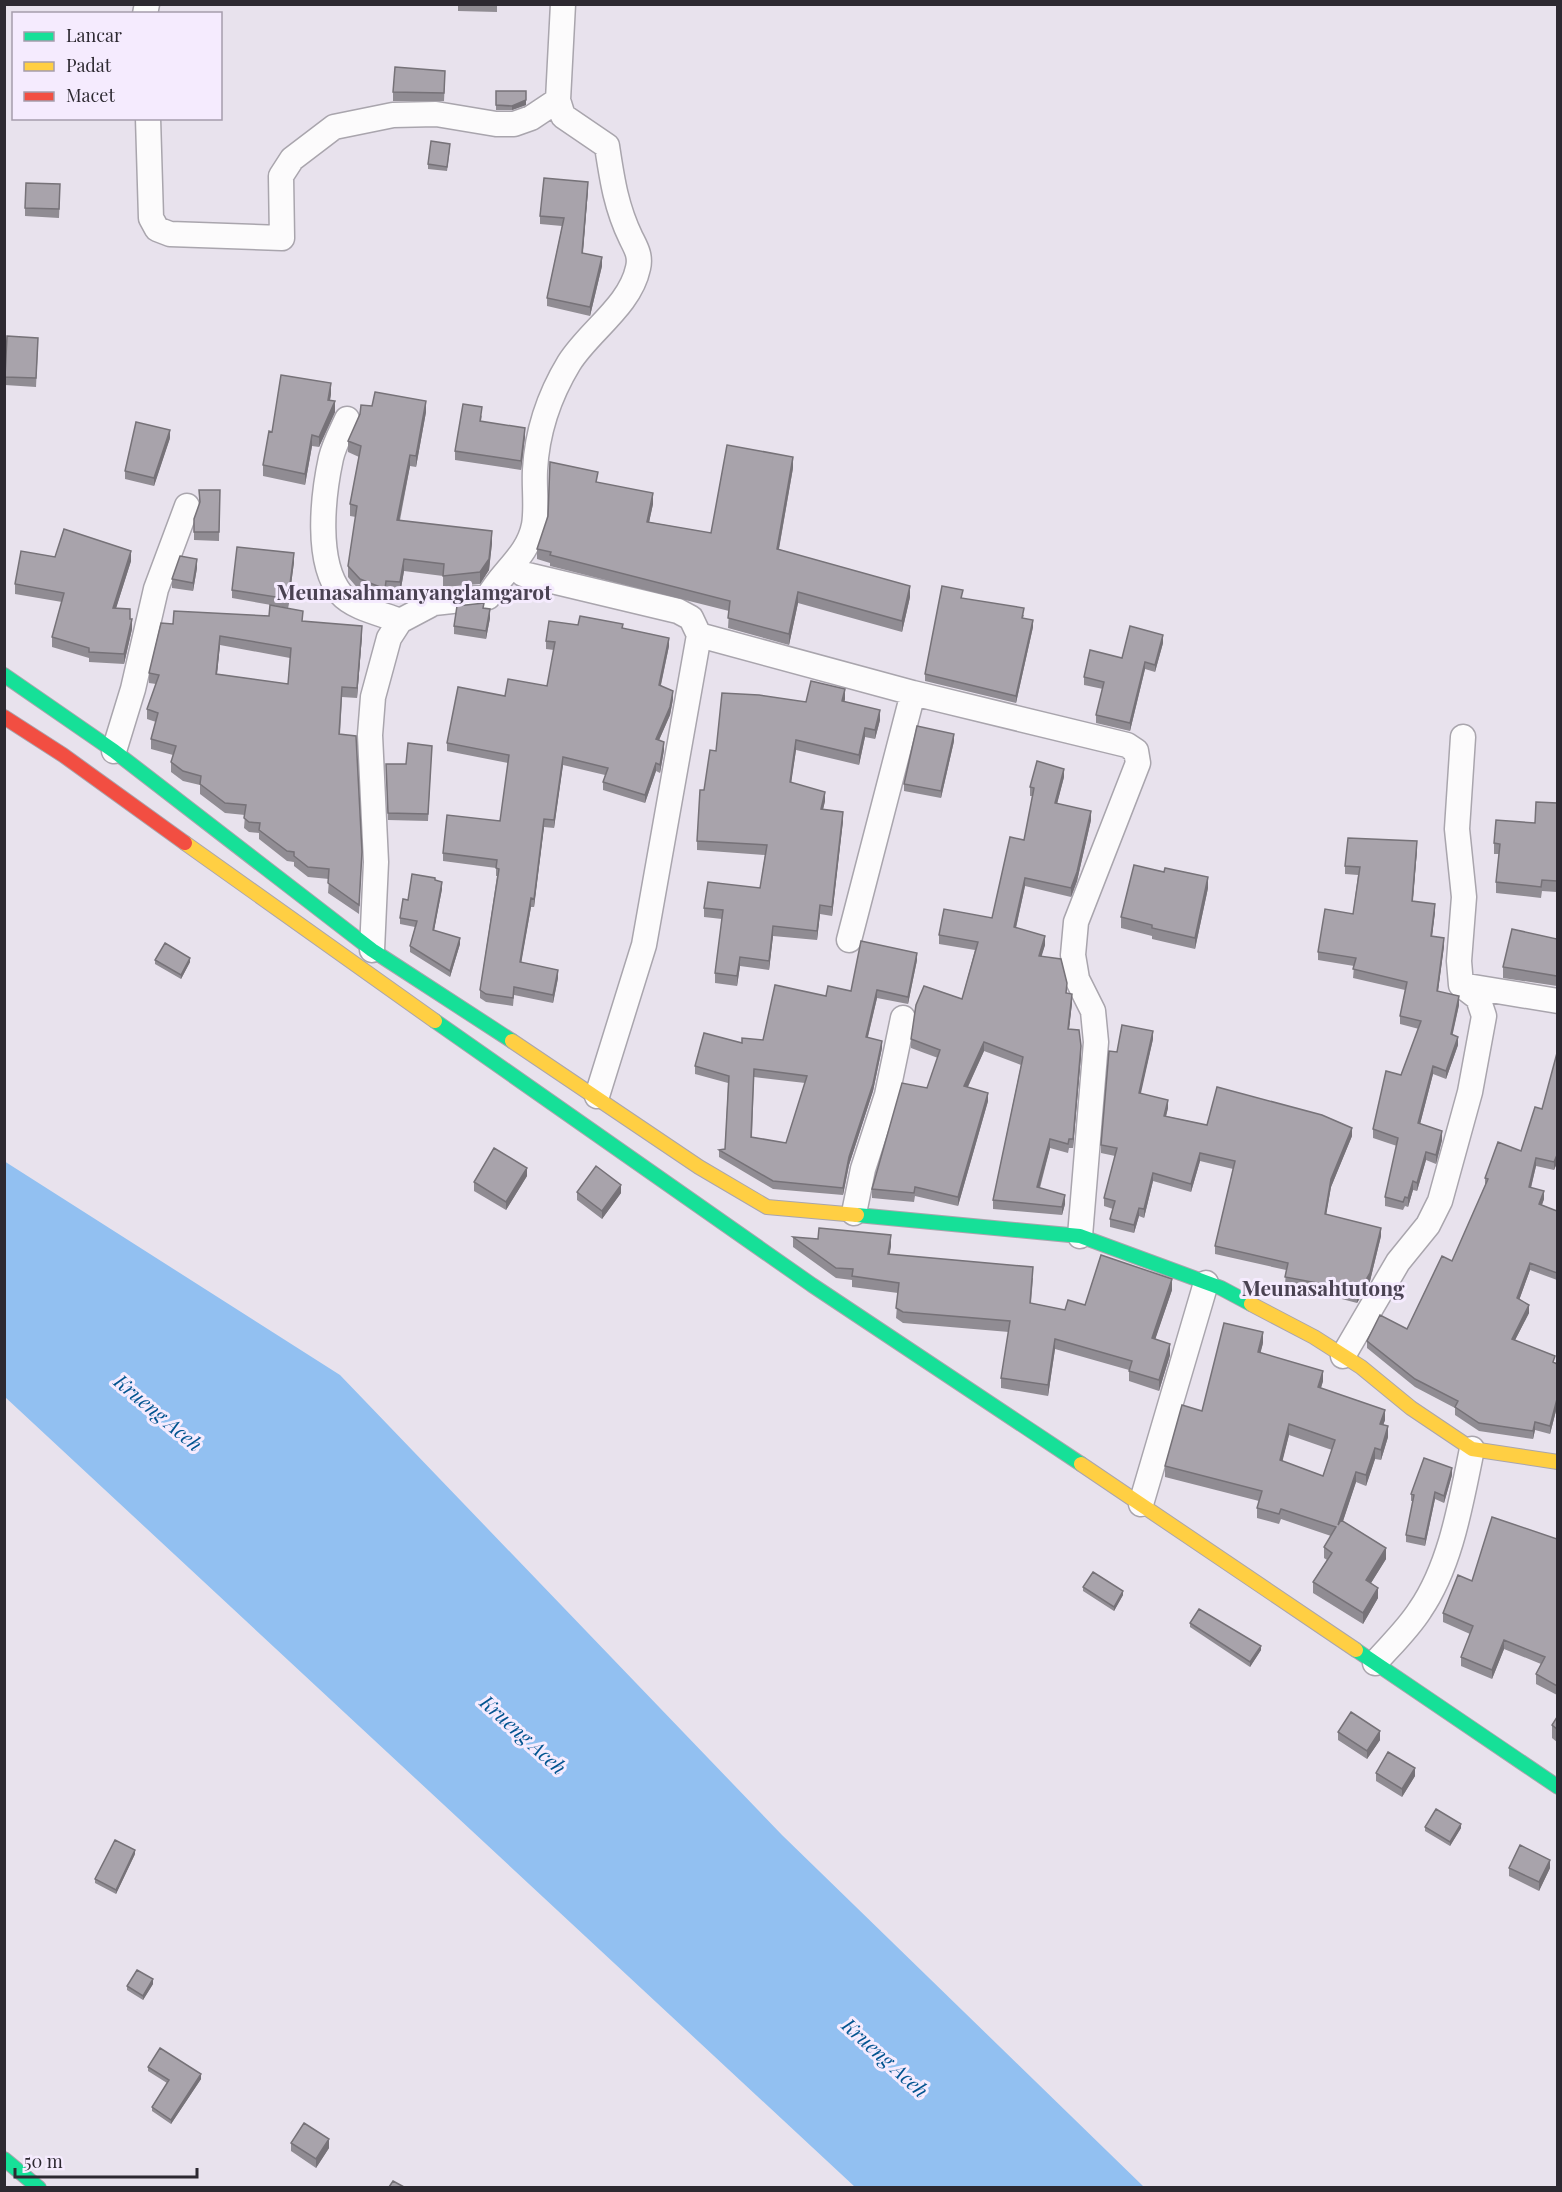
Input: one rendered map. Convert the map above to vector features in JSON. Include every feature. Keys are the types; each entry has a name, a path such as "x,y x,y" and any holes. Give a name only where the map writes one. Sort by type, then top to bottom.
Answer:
{"main road":[{"path":"4,675 114,751 372,950 597,1096 699,1167 767,1207 854,1213 1080,1236 1206,1282 1314,1337 1446,1433 1472,1449 1557,1461"},
{"path":"4,717 63,755 345,958 812,1285 1141,1504 1557,1787"},
{"path":"4,2159 39,2187"}],"street":[{"path":"372,950 376,862 370,768 371,716 373,697 389,638 400,621 434,603 488,597 498,578 512,568 527,547 534,525 539,432 555,388 571,361 612,313 633,281 638,267 639,254 616,204 607,146 563,116 558,100 563,4"},
{"path":"148,120 151,218 157,229 170,234 282,238 281,176 292,159 334,127 393,115 436,114 496,124 514,123 531,118 558,100"},
{"path":"347,420 331,457 321,534 327,561 341,594 352,602 400,621"},
{"path":"114,751 133,688 156,589 187,506"},
{"path":"523,574 678,611 691,618 699,635 644,945 597,1096"},
{"path":"699,635 913,693 1127,745 1138,755 1138,763 1076,922 1073,955 1076,971 1093,1011 1096,1042 1080,1236"},
{"path":"849,940 913,693"},
{"path":"1343,1356 1398,1262 1428,1225 1440,1202 1470,1092 1484,1016 1478,998 1461,985 1459,961 1464,897 1457,829 1463,737"},
{"path":"1461,985 1557,1001"},
{"path":"854,1213 863,1169 887,1095 903,1018"},
{"path":"1141,1504 1206,1282"},
{"path":"1375,1663 1419,1612 1434,1586 1463,1491 1472,1449"}],"water":[{"name":"Krueng Aceh","path":"4,1161 340,1375 782,1835 1144,2187 855,2187 5,1397"}],"building":[{"path":"395,67 445,71 444,93 393,92"},
{"path":"496,91 526,91 526,100 512,106 496,105"},
{"path":"431,141 450,144 447,167 428,164"},
{"path":"544,178 588,182 582,253 602,257 590,307 547,298 564,218 540,216"},
{"path":"26,183 60,184 59,209 25,208"},
{"path":"7,336 38,338 36,378 5,377"},
{"path":"281,375 331,383 328,400 335,401 319,437 312,435 305,474 263,465 269,431 272,432"},
{"path":"375,392 426,401 416,456 410,455 397,520 492,531 489,559 480,572 443,576 444,564 404,559 400,582 386,581 385,589 360,579 348,566 357,506 350,504 361,446 348,441 360,414 361,405 372,406"},
{"path":"463,404 482,407 480,421 525,428 521,461 455,451"},
{"path":"136,422 170,430 154,478 125,471"},
{"path":"727,445 793,457 777,549 910,586 902,621 798,592 789,634 728,618 730,601 550,555 551,552 537,549 548,516 550,462 598,472 596,482 653,493 647,522 711,533"},
{"path":"199,490 220,490 219,532 194,532 194,519 200,502"},
{"path":"64,529 131,551 113,608 130,609 130,619 132,619 124,654 89,652 89,648 52,637 64,593 15,584 21,551 55,557"},
{"path":"237,547 294,553 288,599 232,590"},
{"path":"180,556 197,559 193,583 172,579"},
{"path":"942,586 963,590 961,598 1024,608 1022,618 1033,620 1016,696 925,674"},
{"path":"484,603 483,608 490,609 486,631 454,626 457,606"},
{"path":"270,605 303,611 302,621 362,626 357,688 342,687 339,734 356,736 362,852 359,905 328,883 329,869 308,867 294,856 294,852 287,851 259,830 260,823 249,822 244,818 246,805 225,803 200,784 201,776 183,771 171,762 176,746 151,739 158,713 147,709 159,675 149,673 161,623 173,624 174,611 269,616","holes":["220,636 291,648 288,684 216,674"]},
{"path":"580,616 623,624 622,628 669,638 659,685 673,691 670,707 656,739 664,742 660,765 656,763 645,795 603,782 608,768 563,757 554,820 544,819 534,899 531,898 520,962 558,970 553,995 514,987 513,998 486,994 480,990 499,869 496,868 497,860 443,853 447,815 500,821 509,755 447,743 458,687 505,696 508,679 547,686 555,642 546,641 549,621 578,625"},
{"path":"1130,626 1163,635 1155,665 1145,662 1130,723 1096,715 1104,682 1084,677 1090,650 1122,658"},
{"path":"811,681 845,689 842,701 880,710 875,730 865,728 859,755 796,740 790,782 825,792 821,809 843,812 832,907 820,905 817,931 773,926 769,961 740,957 737,976 715,973 723,910 704,908 708,882 760,888 767,845 697,841 700,790 704,790 710,750 716,751 722,693 759,695 806,702"},
{"path":"917,726 954,734 941,791 904,784"},
{"path":"408,743 432,746 428,814 388,813 386,764 406,764"},
{"path":"1037,761 1064,769 1055,803 1091,811 1071,888 1025,878 1014,927 1045,936 1039,956 1061,959 1067,983 1066,993 1072,994 1068,1029 1079,1030 1081,1046 1073,1139 1069,1139 1068,1144 1050,1139 1037,1187 1065,1195 1062,1207 993,1200 1023,1057 984,1042 964,1086 988,1093 958,1197 915,1187 914,1193 872,1189 902,1083 927,1088 940,1050 911,1039 916,1005 924,986 962,999 978,942 939,935 944,909 992,918 1010,837 1024,840 1034,788 1030,787"},
{"path":"1536,802 1557,803 1557,881 1542,880 1541,887 1496,882 1500,844 1494,843 1496,820 1535,823"},
{"path":"1348,838 1417,841 1412,901 1435,904 1431,936 1444,938 1437,991 1459,996 1451,1034 1458,1037 1446,1071 1433,1066 1418,1123 1442,1131 1436,1155 1426,1152 1417,1183 1413,1181 1408,1198 1405,1197 1403,1202 1385,1197 1398,1138 1373,1129 1386,1071 1401,1075 1421,1021 1400,1016 1407,982 1353,969 1356,958 1318,952 1325,909 1353,914 1360,867 1345,866"},
{"path":"1134,865 1164,872 1165,868 1208,877 1195,938 1152,928 1152,925 1121,917"},
{"path":"412,874 435,878 442,882 433,930 460,938 450,971 410,946 417,921 400,918 403,899 408,900"},
{"path":"1512,929 1557,939 1557,976 1503,967"},
{"path":"861,941 917,953 908,997 877,990 866,1037 882,1041 873,1084 849,1157 843,1188 773,1181 719,1150 725,1149 729,1076 695,1066 704,1033 742,1043 742,1038 763,1040 775,985 826,996 828,986 851,991","holes":["754,1069 807,1076 786,1143 751,1137"]},
{"path":"165,943 190,958 181,975 155,960"},
{"path":"1122,1025 1153,1031 1139,1093 1168,1100 1164,1116 1207,1125 1217,1087 1322,1115 1352,1128 1331,1179 1325,1214 1381,1228 1370,1273 1357,1295 1338,1290 1339,1287 1285,1277 1288,1263 1215,1246 1235,1161 1200,1153 1191,1184 1153,1173 1144,1209 1139,1208 1134,1225 1110,1219 1115,1201 1104,1198 1117,1148 1101,1145 1109,1051 1117,1052"},
{"path":"1557,1053 1557,1155 1554,1162 1536,1158 1529,1187 1544,1191 1539,1204 1557,1211 1557,1273 1530,1263 1517,1298 1529,1305 1512,1339 1555,1356 1553,1362 1557,1364 1557,1399 1550,1426 1535,1422 1533,1431 1479,1423 1455,1407 1458,1401 1415,1379 1367,1341 1380,1315 1407,1329 1442,1256 1452,1261 1488,1179 1485,1178 1498,1142 1521,1151 1535,1107 1542,1109"},
{"path":"494,1148 527,1168 506,1202 474,1182"},
{"path":"596,1166 621,1185 602,1211 577,1192"},
{"path":"819,1228 891,1235 888,1254 1033,1267 1030,1303 1065,1310 1068,1300 1085,1305 1101,1255 1172,1279 1152,1338 1170,1344 1159,1380 1129,1371 1132,1361 1055,1339 1048,1385 1001,1378 1010,1321 903,1312 896,1308 899,1283 852,1276 853,1269 836,1268 793,1237 818,1239"},
{"path":"1224,1323 1263,1332 1258,1352 1323,1371 1318,1387 1385,1410 1380,1424 1388,1426 1381,1450 1375,1448 1366,1475 1356,1472 1338,1525 1341,1520 1386,1548 1366,1580 1378,1588 1363,1613 1313,1582 1332,1553 1324,1547 1336,1527 1281,1509 1279,1514 1257,1508 1262,1491 1165,1466 1182,1405 1202,1411","holes":["1289,1424 1335,1440 1323,1476 1280,1460"]},
{"path":"1424,1458 1452,1468 1444,1496 1435,1492 1425,1539 1406,1535 1414,1495 1411,1494"},
{"path":"1492,1517 1557,1539 1557,1686 1536,1674 1545,1657 1504,1640 1492,1670 1461,1657 1473,1626 1443,1613 1458,1575 1472,1581"},
{"path":"1093,1572 1123,1591 1114,1607 1083,1587"},
{"path":"1199,1609 1261,1646 1250,1662 1190,1623"},
{"path":"1351,1712 1380,1731 1367,1751 1338,1732"},
{"path":"1557,1717 1557,1729 1552,1725"},
{"path":"1388,1752 1415,1768 1402,1789 1376,1773"},
{"path":"1436,1809 1461,1824 1450,1842 1425,1827"},
{"path":"115,1840 135,1850 116,1890 95,1879"},
{"path":"1520,1845 1550,1860 1539,1882 1509,1868"},
{"path":"137,1970 153,1979 143,1996 127,1986"},
{"path":"160,2048 201,2074 171,2120 152,2107 169,2080 148,2067"},
{"path":"304,2123 329,2139 316,2159 291,2143"},
{"path":"393,2181 404,2187 389,2187"}],"traffic: fast":[{"path":"4,675 114,751 372,950 512,1041"},
{"path":"435,1021 812,1285 1081,1464"},
{"path":"857,1215 1080,1236 1221,1288 1251,1304"},
{"path":"1356,1650 1558,1787"},
{"path":"4,2159 39,2188"}],"traffic: slow":[{"path":"185,843 435,1021"},
{"path":"512,1041 699,1167 767,1207 857,1215"},
{"path":"1251,1304 1314,1337 1361,1367 1411,1408 1472,1449 1558,1462"},
{"path":"1081,1464 1356,1650"}],"traffic: jam":[{"path":"4,717 63,755 185,843"}],"district":[{"name":"Meunasahmanyanglamgarot","path":"414,591"},
{"name":"Meunasahtutong","path":"1323,1287"}]}
